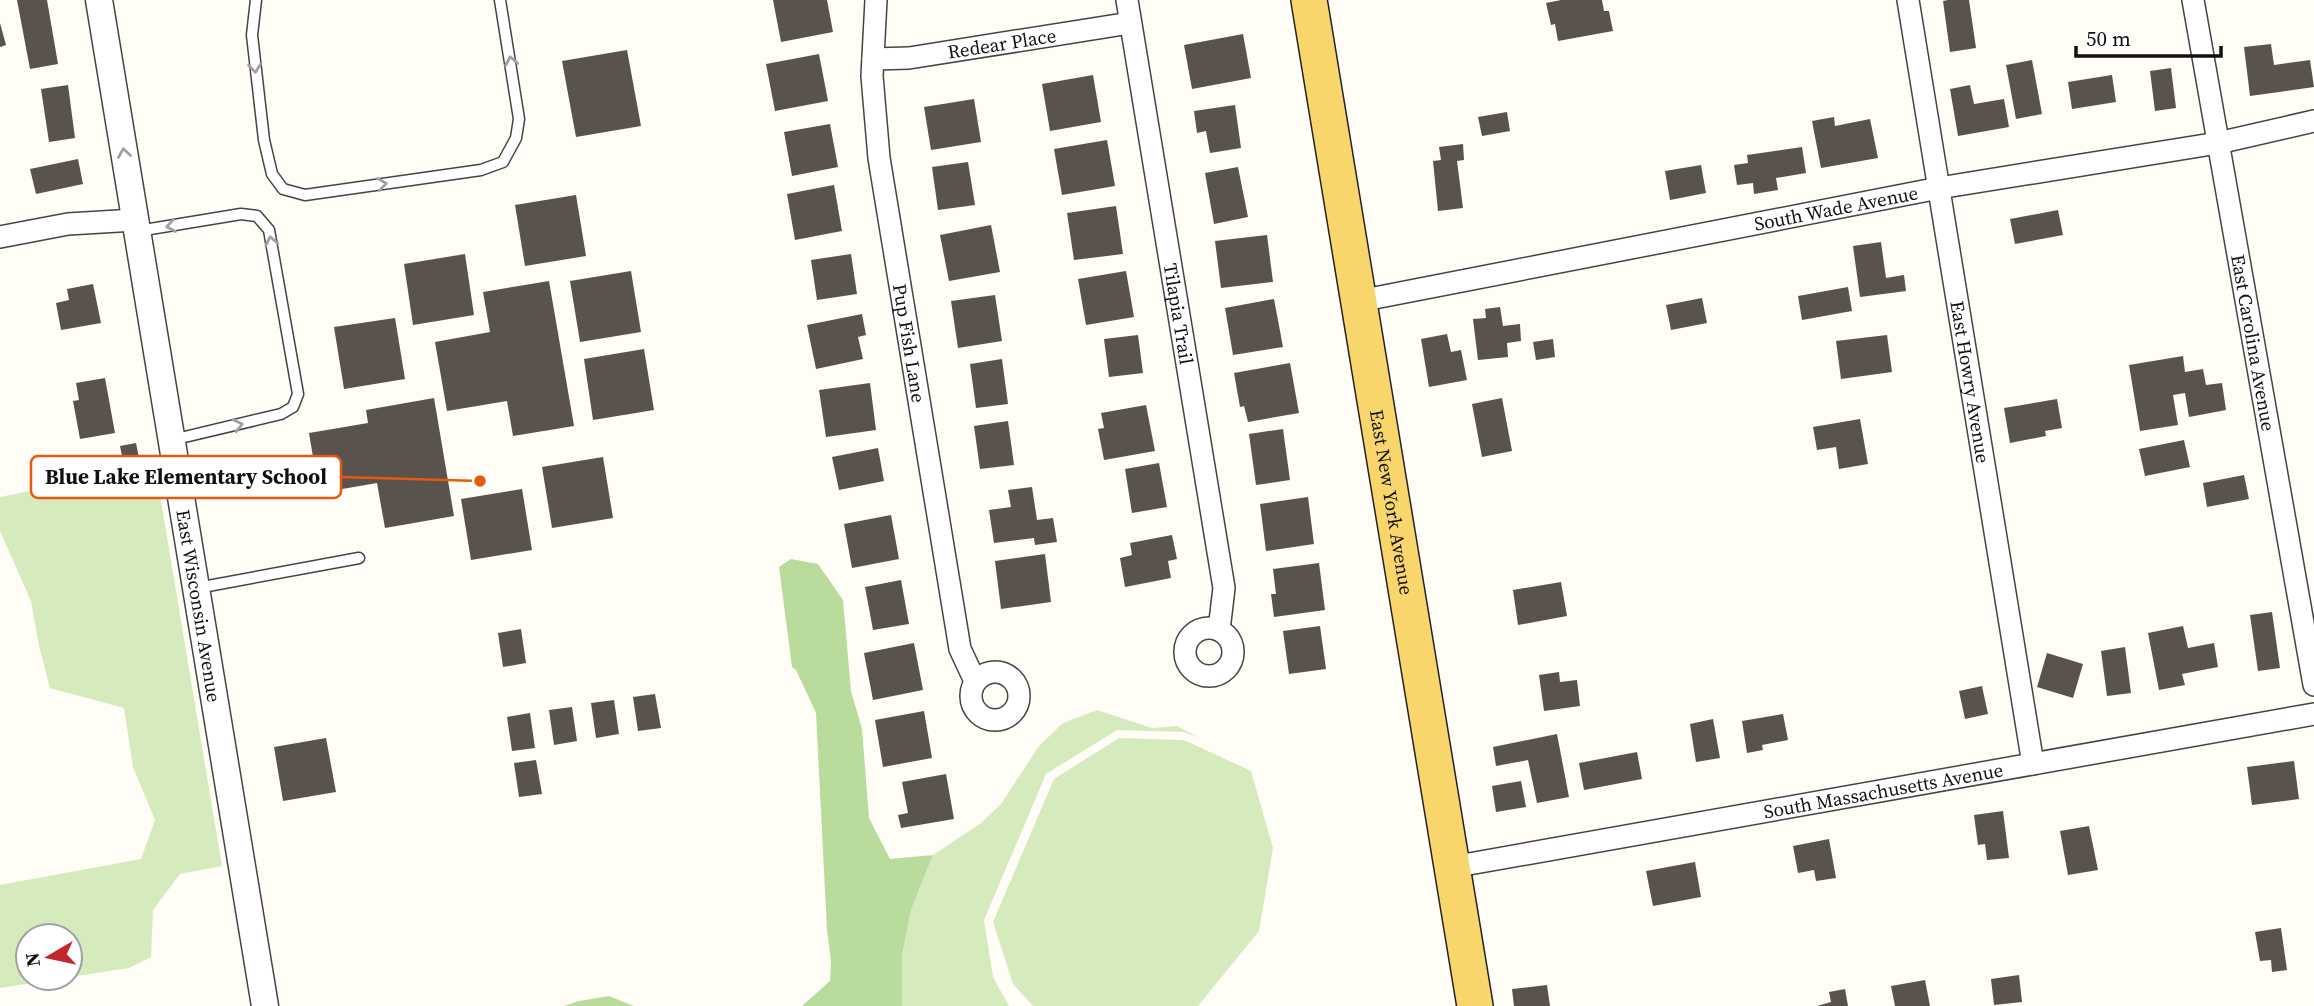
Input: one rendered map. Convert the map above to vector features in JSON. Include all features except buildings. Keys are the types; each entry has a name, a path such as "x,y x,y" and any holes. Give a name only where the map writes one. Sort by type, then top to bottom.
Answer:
{"main road":[{"name":"East New York Avenue","path":"1309,0 1475,1006"}],"street":[{"name":"East Wisconsin Avenue","path":"99,0 265,1006"},
{"name":"Pup Fish Lane","path":"876,0 872,76 879,158 960,649 975,681"},
{"name":"Tilapia Trail","path":"1128,0 1224,588 1219,630"},
{"name":"East Howry Avenue","path":"1908,0 2033,764"},
{"name":"East Carolina Avenue","path":"2193,0 2314,685"},
{"name":"Redear Place","path":"873,59 909,58 1130,23"},
{"name":"South Wade Avenue","path":"1359,301 1939,188 2218,143 2314,121"},
{"path":"0,237 68,224 136,226"},
{"name":"South Massachusetts Avenue","path":"1452,867 2314,714"}],"lane":[{"path":"256,0 252,35 264,140 272,174 283,189 304,195 481,170 503,162 516,138 519,119 500,0"},
{"path":"136,226 241,214 257,216 269,230 298,394 293,407 281,414 172,440"},
{"path":"196,588 359,558"}],"green space":[{"path":"155,465 222,866 180,874 153,910 151,957 129,968 84,975 84,922 14,922 14,986 0,988 0,885 141,859 155,820 133,767 124,708 50,688 31,601 0,531 0,497"},
{"path":"791,559 818,564 843,600 851,691 862,729 869,818 890,859 933,855 911,910 902,956 902,1006 802,1006 830,981 831,961 827,930 816,713 796,670 792,667 779,567"},
{"path":"1097,710 1152,728 1177,726 1198,737 1184,732 1117,730 1046,774 984,920 993,977 1009,1006 902,1006 902,956 911,910 933,855 981,823 1001,804 1039,746 1063,723"},
{"path":"1119,738 1184,740 1251,771 1273,848 1259,931 1198,1006 1033,1006 1013,984 993,922 1054,779"},
{"path":"609,996 634,1006 564,1006 579,1001"}],"place":[{"name":"Blue Lake Elementary School","path":"480,481"}]}
